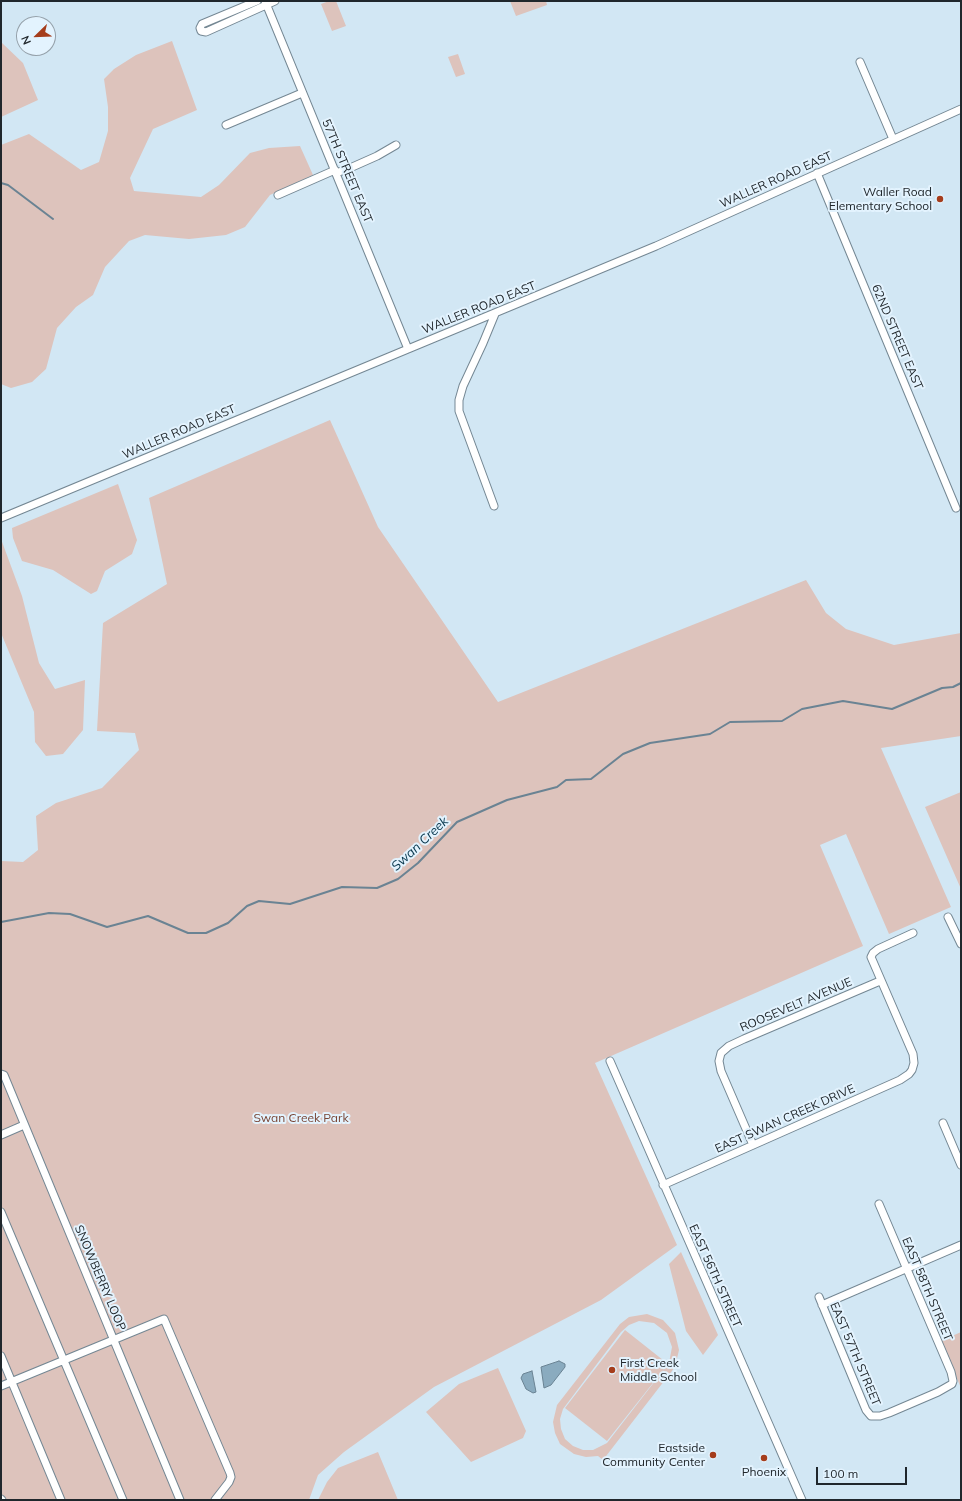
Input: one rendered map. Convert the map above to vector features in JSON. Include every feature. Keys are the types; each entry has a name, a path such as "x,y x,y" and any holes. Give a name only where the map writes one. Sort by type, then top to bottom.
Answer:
{"street":[{"path":"256,1 202,24 200,28 201,31 206,32 266,3 275,1"},
{"name":"57TH STREET EAST","path":"266,3 408,348"},
{"path":"860,62 893,139"},
{"path":"226,125 302,93"},
{"name":"WALLER ROAD EAST","path":"1,518 656,246 961,109"},
{"path":"278,196 335,172 350,168 396,145"},
{"name":"62ND STREET EAST","path":"817,173 956,508"},
{"path":"494,506 459,410 459,400 463,386 495,314"},
{"path":"948,916 961,944"},
{"path":"880,981 871,960 871,955 873,952 912,933"},
{"name":"ROOSEVELT AVENUE","path":"753,1145 720,1071 718,1062 721,1053 729,1046 744,1038 880,981"},
{"name":"EAST SWAN CREEK DRIVE","path":"663,1185 902,1079 912,1070 914,1063 912,1054 880,981"},
{"name":"EAST 56TH STREET","path":"610,1061 802,1500"},
{"name":"SNOWBERRY LOOP","path":"1,1074 4,1075 113,1340 164,1319 230,1473 231,1477 229,1482 215,1500"},
{"path":"942,1123 961,1165"},
{"path":"1,1135 24,1125"},
{"name":"EAST 58TH STREET","path":"874,1416 889,1413 938,1392 952,1384 953,1381 879,1204"},
{"path":"1,1212 122,1500"},
{"path":"822,1305 961,1245"},
{"name":"EAST 57TH STREET","path":"819,1297 866,1410 869,1414 874,1416"},
{"path":"1,1386 113,1340 180,1500"},
{"path":"1,1356 61,1500"}],"green space":[{"path":"329,1 336,1 346,26 332,31 321,4"},
{"path":"510,1 546,1 547,5 516,16"},
{"path":"172,41 197,110 153,129 130,178 134,191 201,197 219,185 250,153 269,148 300,146 313,175 270,195 245,227 226,235 189,239 145,235 129,241 105,267 93,295 76,307 57,328 46,369 32,382 11,388 1,384 1,145 29,134 81,170 99,162 108,131 108,107 104,79 114,69 136,55"},
{"path":"1,42 23,63 38,100 1,117"},
{"path":"458,54 465,74 456,77 448,57"},
{"name":"Swan Creek Park","path":"330,420 378,527 498,702 806,580 826,613 846,629 894,645 961,633 961,736 881,748 951,907 889,934 846,834 820,845 863,946 595,1063 677,1245 601,1300 434,1387 344,1452 318,1475 309,1500 1,1500 1,861 23,862 38,850 36,816 56,803 102,788 139,750 135,733 97,731 103,623 167,584 149,498"},
{"path":"118,484 137,540 132,554 105,571 97,591 91,594 53,570 22,561 13,538 12,528"},
{"path":"1,539 22,596 39,663 55,689 85,680 83,730 63,754 46,756 35,742 34,712 1,633"},
{"path":"961,792 961,889 925,807"},
{"path":"681,1252 718,1335 703,1355 686,1331 669,1264"},
{"path":"647,1314 663,1320 675,1333 679,1350 675,1367 603,1460 598,1456 586,1457 574,1454 560,1444 555,1433 553,1422 557,1405 620,1324 629,1317","holes":["639,1321 654,1323 667,1333 672,1347 669,1363 607,1443 593,1450 583,1450 573,1446 565,1439 561,1429 560,1419 563,1409 621,1332 629,1325"]},
{"path":"625,1330 668,1364 607,1441 565,1408"},
{"path":"961,1332 961,1388 941,1341"},
{"path":"498,1368 526,1431 523,1438 471,1462 426,1412 459,1384"},
{"path":"378,1452 398,1500 318,1500 327,1482 338,1468"}],"water":[{"path":"559,1361 565,1364 565,1367 551,1385 544,1388 541,1367"},
{"path":"532,1371 536,1392 533,1393 526,1389 521,1378 523,1374"}],"waterway":[{"path":"1,183 8,185 53,219"},
{"name":"Swan Creek","path":"1,922 49,913 70,914 107,927 148,916 188,933 206,933 228,923 247,906 259,901 290,904 342,887 377,888 398,879 418,863 457,822 507,800 557,787 566,780 591,779 623,754 650,743 710,734 730,722 782,721 802,709 843,701 892,709 942,688 953,687 961,683"}],"place":[{"name":"Waller Road Elementary School","path":"940,199"},
{"name":"First Creek Middle School","path":"612,1370"},
{"name":"Eastside Community Center","path":"713,1455"},
{"name":"Phoenix","path":"764,1458"}]}
